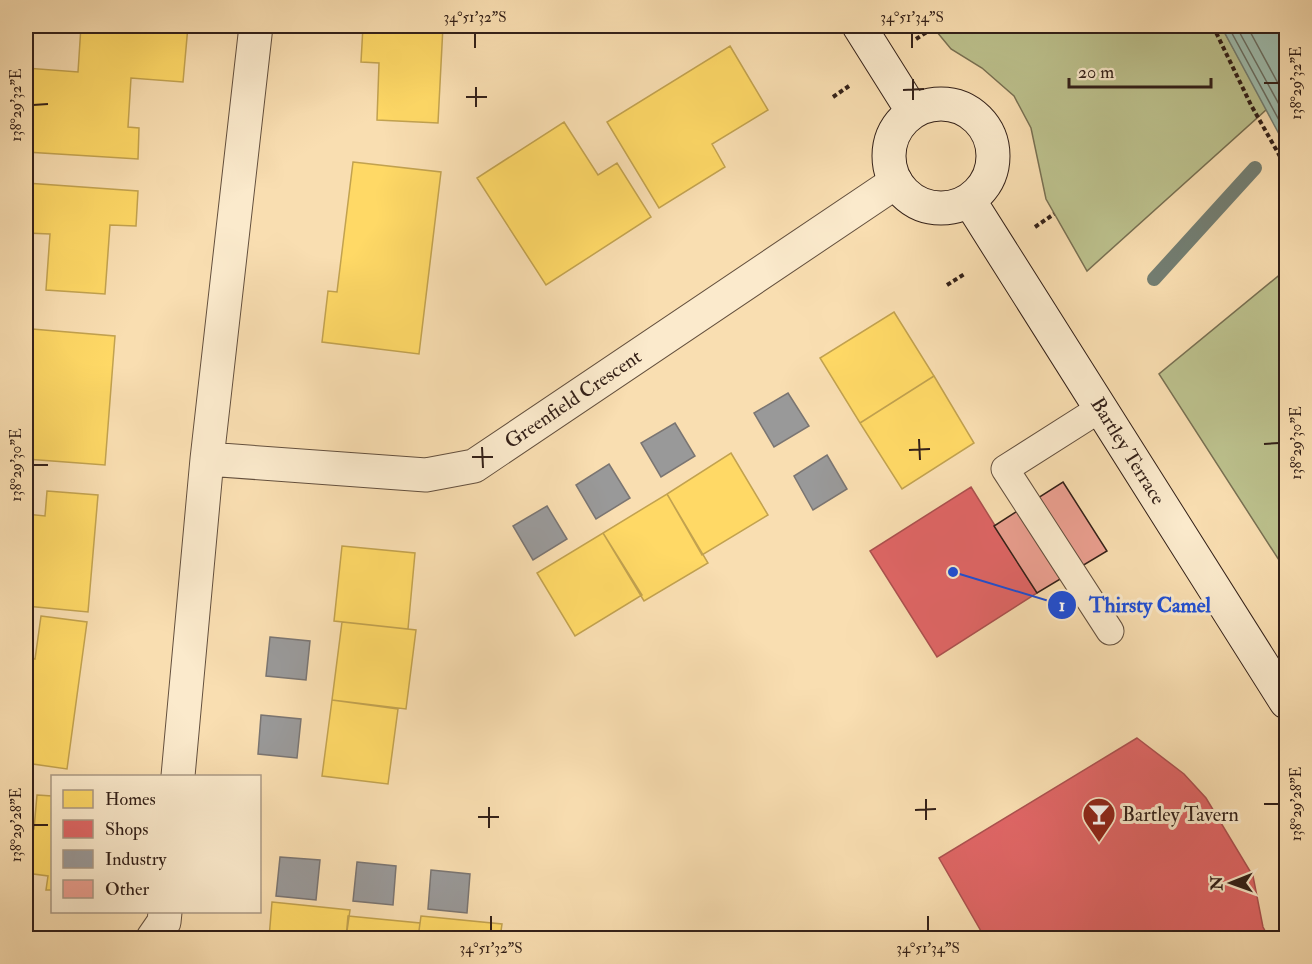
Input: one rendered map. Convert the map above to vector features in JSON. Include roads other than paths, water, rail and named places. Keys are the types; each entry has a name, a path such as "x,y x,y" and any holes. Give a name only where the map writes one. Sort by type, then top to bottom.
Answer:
{"street":[{"path":"178,775 207,459 256,26"},
{"path":"859,26 913,112"},
{"path":"937,103 954,105 970,112 983,123 991,139 993,156 991,174 982,189 969,200 954,207 937,208 920,204 896,182 890,166 890,148 895,132 913,112 937,103"},
{"name":"Greenfield Crescent","path":"207,459 426,475 474,466 896,182"},
{"name":"Bartley Terrace","path":"969,200 1287,702"},
{"path":"153,939 164,922 165,913"}],"lane":[{"path":"1101,408 1005,469 1110,632"}],"water":[{"path":"1221,26 1286,26 1286,147"}],"waterway":[{"path":"1154,279 1255,168"}],"place":[{"name":"Thirsty Camel","path":"953,572"},
{"name":"Bartley Tavern","path":"1099,843"}]}
